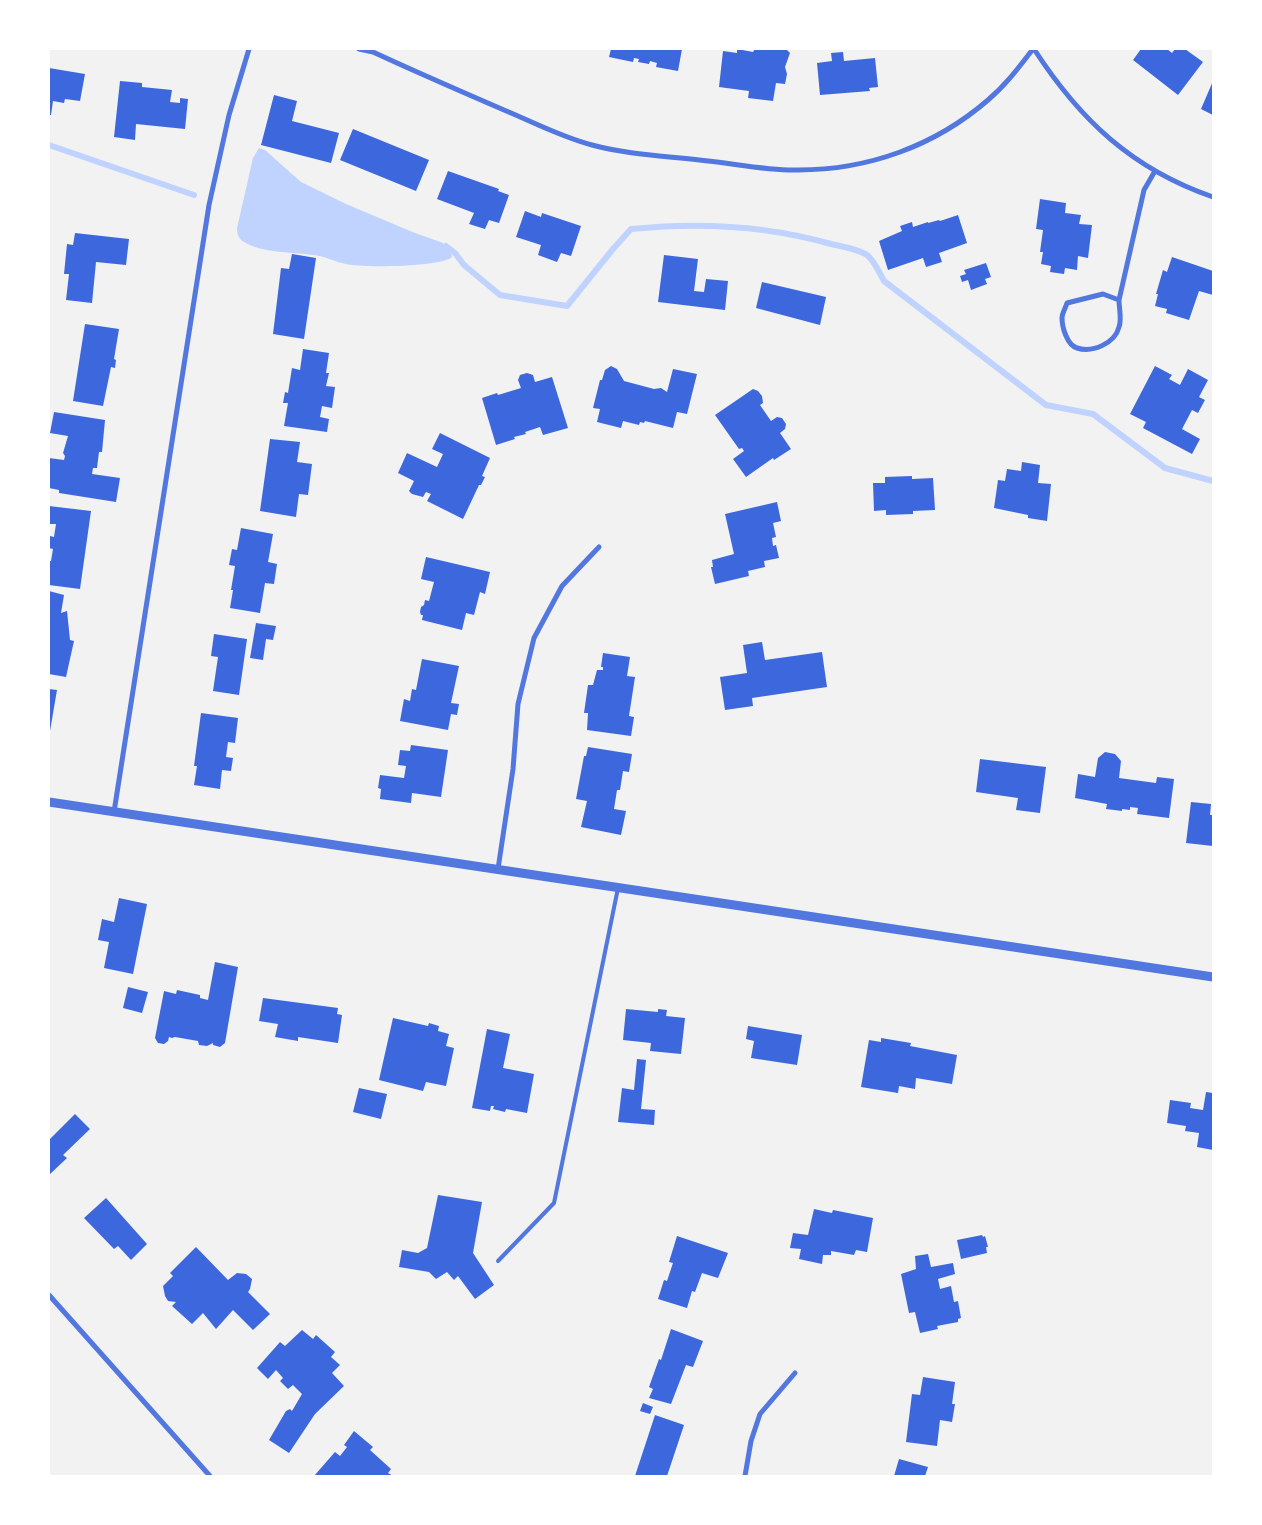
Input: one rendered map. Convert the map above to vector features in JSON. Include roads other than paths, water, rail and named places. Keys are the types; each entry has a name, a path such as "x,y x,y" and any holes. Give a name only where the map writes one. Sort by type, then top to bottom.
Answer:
{"street":[{"path":"114,812 209,205 229,115 250,49"},
{"path":"359,49 373,52 559,134 592,145 623,151 796,170 830,169 864,164 897,154 928,140 958,123 989,99 1013,75 1034,49 1052,78 1074,105 1099,130 1126,152 1154,171 1185,187 1213,197"},
{"path":"1119,300 1104,294 1067,303 1062,317 1067,340 1077,348 1096,348 1114,338 1120,326 1119,300 1144,190 1154,171"},
{"path":"498,869 513,769 518,704 534,638 562,586 599,547"},
{"path":"49,802 1213,977"},
{"path":"49,1295 210,1476"},
{"path":"746,1476 751,1441 760,1414 795,1373"}],"lane":[{"path":"498,1261 554,1203 618,888"}],"water":[{"path":"259,148 265,150 301,182 346,204 443,243 451,249 452,257 418,265 355,265 317,256 261,249 244,242 237,233 237,228 253,158"}],"waterway":[{"path":"49,145 194,195"},
{"path":"446,246 455,253 464,265 500,295 567,306 631,229 682,226 757,229 855,250 870,257 884,281 1046,405 1093,414 1165,468 1213,481"}]}
